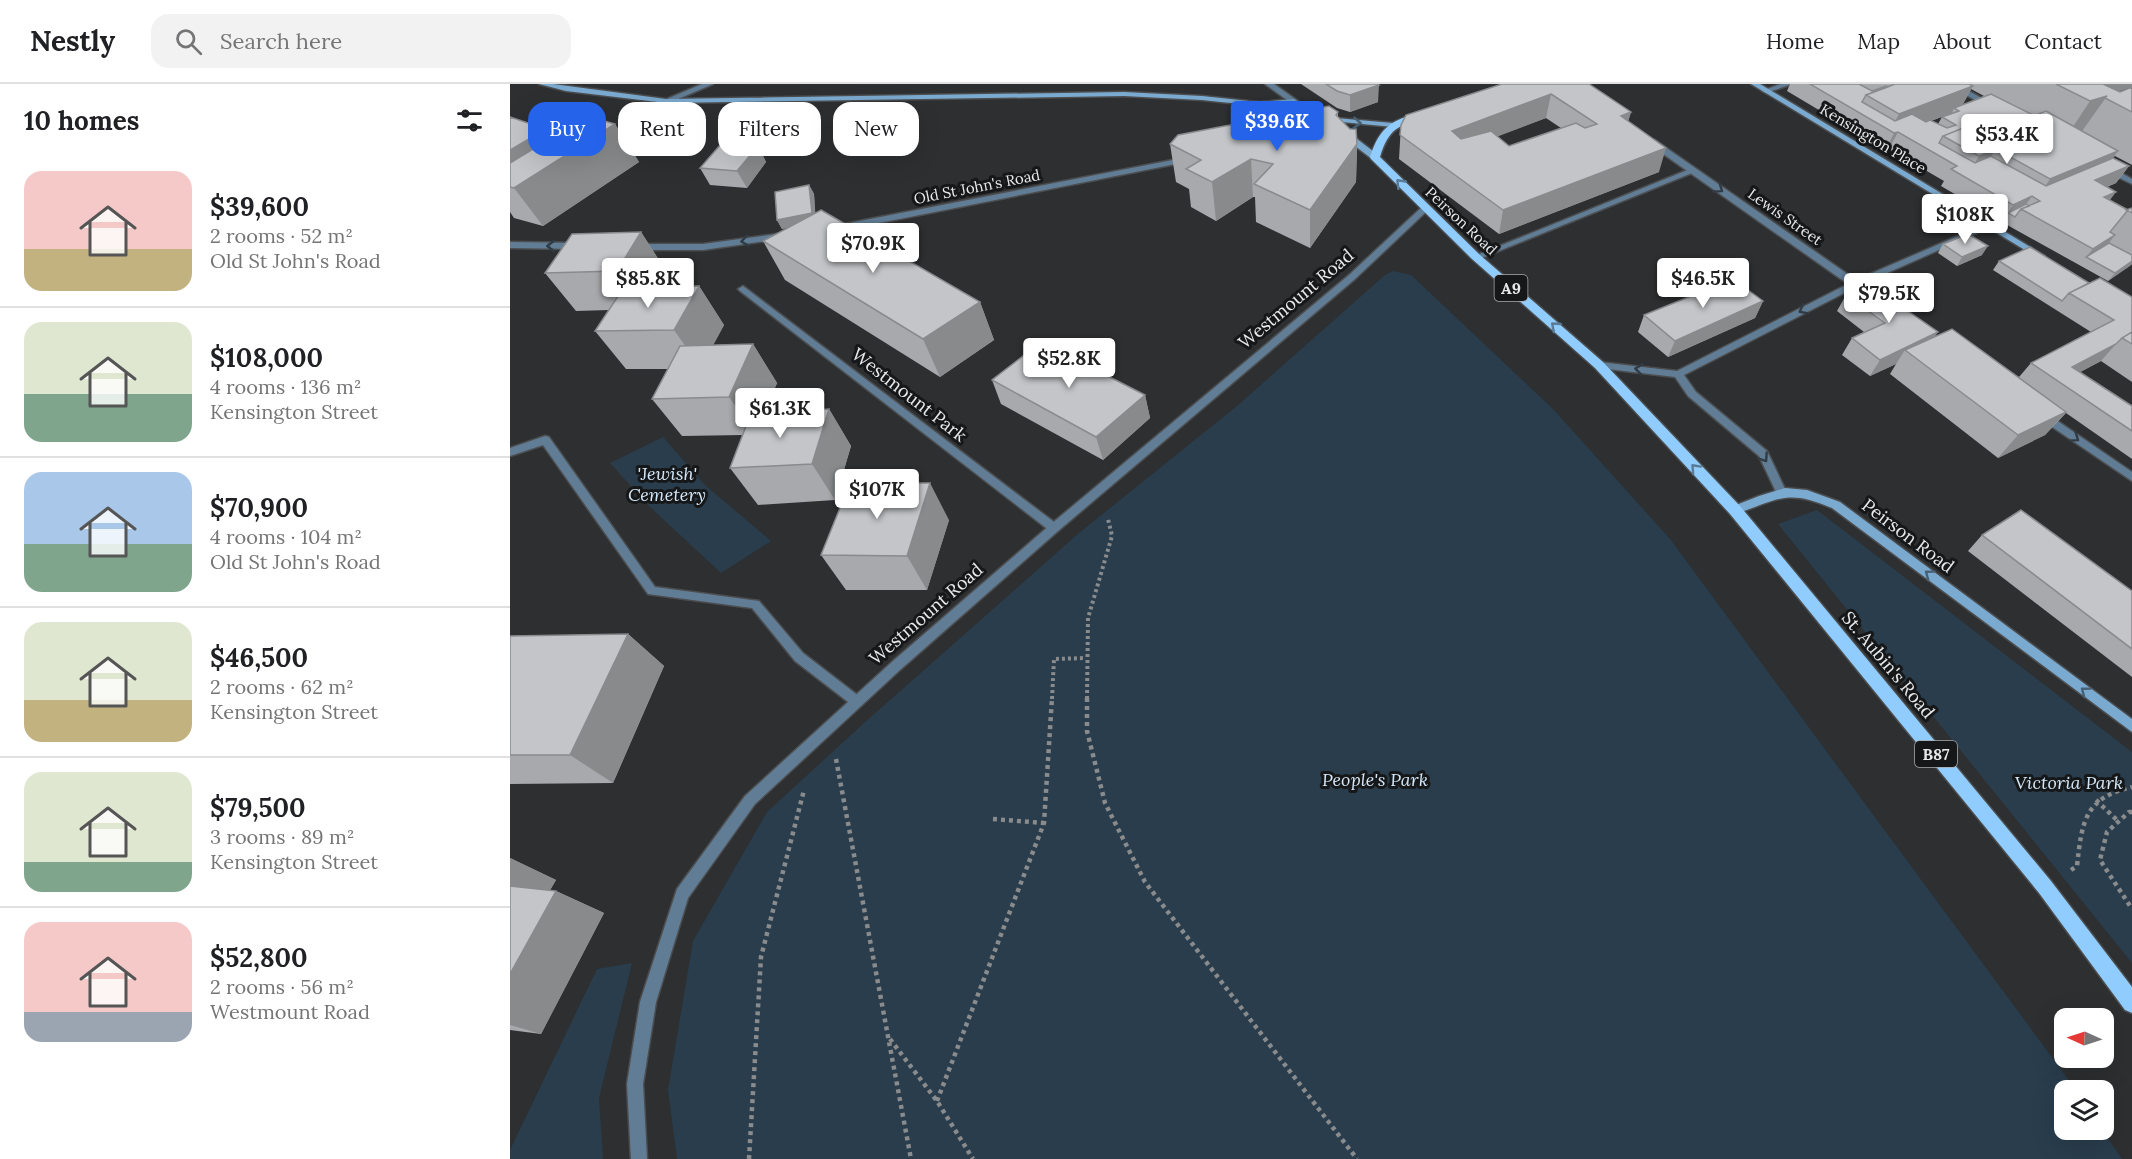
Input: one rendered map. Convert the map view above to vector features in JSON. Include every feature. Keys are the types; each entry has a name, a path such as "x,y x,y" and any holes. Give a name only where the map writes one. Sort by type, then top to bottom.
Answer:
{"main road":[{"path":"543,84 566,89 666,101 1101,94 1202,98 1259,104 1294,101 1375,157 1380,137 1393,125"},
{"name":"Kensington Place","path":"1755,84 2051,262"},
{"path":"1322,119 1393,125 1437,110"},
{"name":"Peirson Road","path":"1375,157 1476,257 1599,365"},
{"name":"St. Aubin's Road","path":"1599,365 1735,510 2045,887 2132,1003"},
{"path":"1735,510 1781,491"},
{"name":"Peirson Road","path":"1781,491 1814,495 1836,505 2132,726"}],"street":[{"path":"666,101 709,84"},
{"path":"1269,84 1294,101"},
{"path":"1766,91 1788,84"},
{"path":"1951,84 2001,111"},
{"name":"Lewis Street","path":"1645,138 1865,290"},
{"name":"Old St John's Road","path":"824,231 1198,157"},
{"path":"2102,165 2132,182"},
{"path":"1476,257 1693,171"},
{"name":"Westmount Road","path":"639,1159 635,1084 648,1002 682,894 750,800 856,702 1054,528 1352,278 1425,209"},
{"path":"1599,365 1678,374 1855,284 1991,225"},
{"path":"621,247 703,247 791,235"},
{"path":"510,245 586,246"},
{"name":"Westmount Park","path":"743,289 1054,528"},
{"path":"1678,374 1692,394 1763,454 1781,491"},
{"path":"2037,411 2132,477"},
{"path":"510,452 545,440 652,591 755,604 798,657 856,702"}],"path":[{"path":"1093,496 1107,516 1112,536 1088,618 1086,658 1087,731 1105,803 1145,882 1357,1159"},
{"path":"937,1101 1044,824 1054,659 1086,658"},
{"path":"819,737 837,760 911,1159"},
{"path":"749,1159 761,957 819,737"},
{"path":"2045,887 2077,866 2083,822 2096,800 2116,790 2132,787"},
{"path":"2096,800 2118,821"},
{"path":"2132,812 2107,832 2100,860 2132,909"},
{"path":"993,819 1044,824"},
{"path":"889,1039 937,1101 973,1159"}],"green space":[{"name":"People's Park","path":"1393,271 1411,275 1553,409 1670,539 2054,1060 2054,1068 2060,1068 2069,1080 2054,1080 2054,1140 2109,1140 2122,1159 677,1159 668,1090 693,941 767,812 1079,533 1237,406 1385,275"},
{"name":"'Jewish' Cemetery","path":"663,437 706,486 771,541 721,573 651,508 610,463"},
{"name":"Victoria Park","path":"1817,510 2132,752 2132,963 1778,524"},
{"path":"632,963 599,1098 603,1159 510,1159 510,1150 597,969"}],"building":[{"path":"1326,84 1377,84 1379,85 1350,95"},
{"path":"1502,84 1589,84 1631,112 1621,116 1666,148 1503,210 1400,135 1401,125 1406,115","holes":["1551,94 1597,124 1585,128 1576,123 1509,146 1491,131 1461,139 1452,131"]},
{"path":"1810,84 1859,84 1872,91 1886,86 1888,87 1866,95 1862,102 1895,121 1912,114 1926,122 1930,120 1947,128 1956,125 1942,117 1959,111 1954,108 1991,94 2035,116 1981,138 1963,128 1943,136 1939,143 1975,163 1991,156 2046,186 2113,158 2129,166 2095,180 2116,192 2104,197 2128,210 2110,232 2115,235 2093,249 2021,209 2040,201 2032,196 2013,205 1951,169 1957,166 1898,132 1894,133"},
{"path":"1895,84 1969,84 1973,86 1899,114 1866,95"},
{"path":"2056,84 2103,84 2120,92 2132,87 2132,112 2105,98 2107,96 2090,101"},
{"path":"1329,106 1338,112 1336,115 1350,129 1356,129 1357,144 1310,210 1254,184 1273,164 1251,159 1212,182 1186,169 1201,160 1170,144 1178,135"},
{"path":"2046,111 2118,151 2050,179 1996,149 1979,156 1943,136 1963,128 1981,138"},
{"path":"510,117 528,123 528,140 510,150"},
{"path":"606,121 615,124 606,130"},
{"path":"718,147 718,156 750,156 737,171 700,168"},
{"path":"528,152 528,156 564,156 514,188 510,187 510,163"},
{"path":"809,185 812,213 777,220 775,192"},
{"path":"2026,204 2029,206 2021,209 2015,217 2008,213"},
{"path":"821,210 980,302 923,339 763,241"},
{"path":"641,232 617,271 545,273 572,234"},
{"path":"1968,234 1988,246 1962,257 1943,244"},
{"path":"2109,243 2132,255 2132,261 2115,273 2086,257"},
{"path":"2030,247 2089,283 2069,293 2062,301 1999,261"},
{"path":"2100,278 2132,297 2132,332 2116,344 2072,367 2132,406 2132,431 2031,363 2114,320 2069,293"},
{"path":"1733,279 1763,301 1675,341 1644,315"},
{"path":"1869,284 1938,332 1880,360 1852,338 1885,323 1846,295"},
{"path":"699,286 674,330 595,331 624,287"},
{"path":"1952,329 2066,412 2018,435 1905,350"},
{"path":"2132,332 2132,344 2122,338"},
{"path":"1041,342 1145,395 1096,437 992,380"},
{"path":"753,344 729,397 652,399 680,346"},
{"path":"829,409 812,464 730,468 751,413"},
{"path":"850,483 930,483 907,556 821,555"},
{"path":"2021,510 2132,591 2132,649 1982,535"},
{"path":"628,634 570,755 510,755 510,636"},
{"path":"510,886 556,891 510,974"}]}
